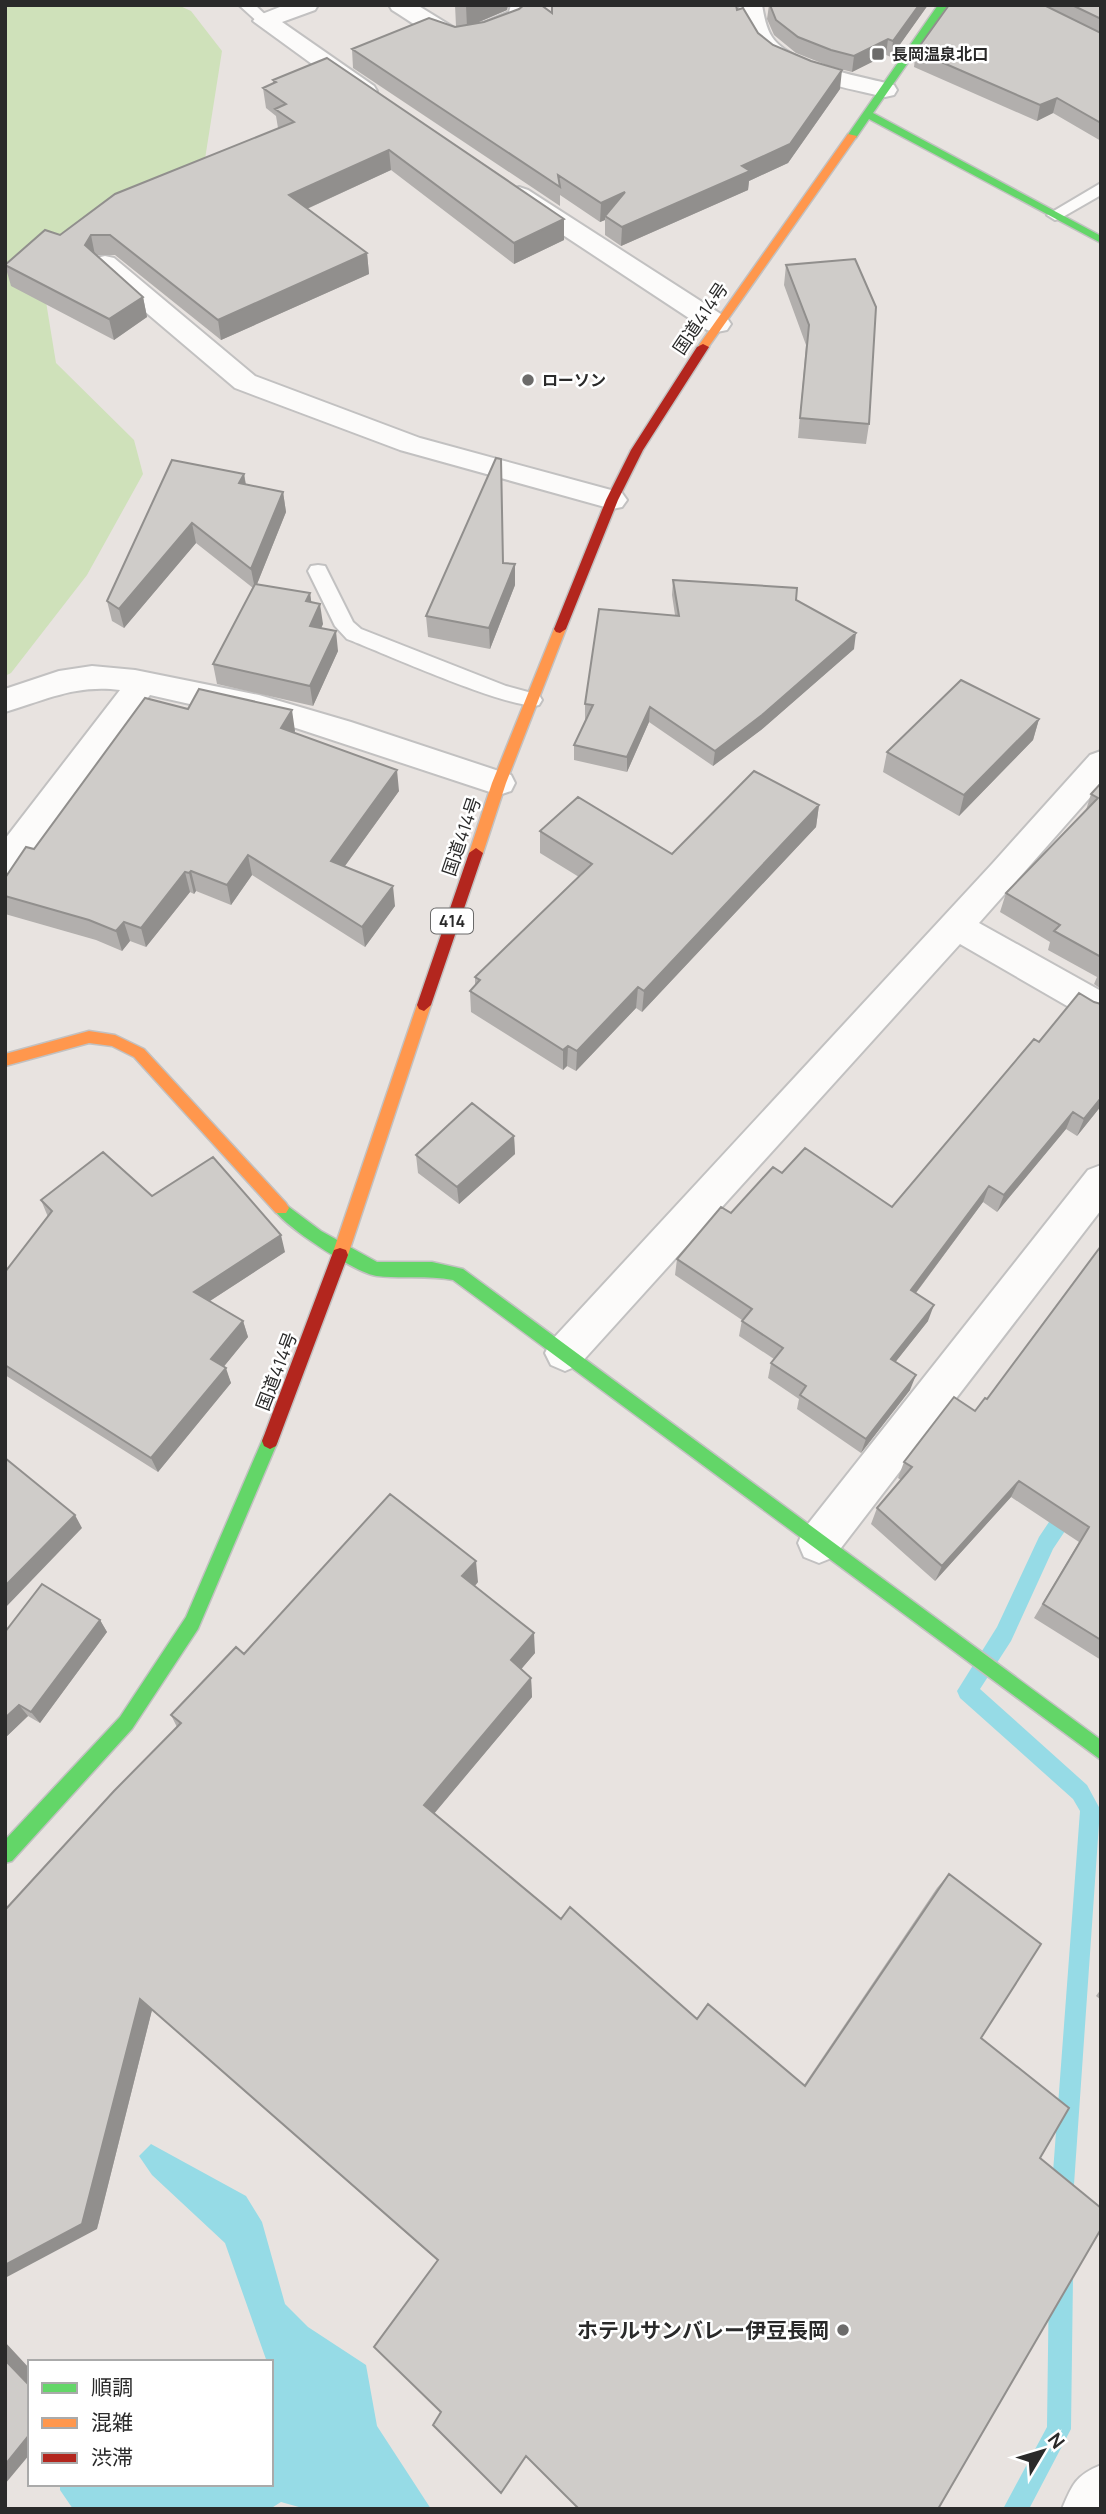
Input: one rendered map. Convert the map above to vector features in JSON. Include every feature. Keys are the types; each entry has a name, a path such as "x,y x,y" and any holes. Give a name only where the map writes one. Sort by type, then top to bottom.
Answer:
{"main road":[{"name":"国道414号","path":"5,1854 125,1723 192,1623 256,1479 341,1252 499,783 612,500 637,450 717,324 869,114 943,5"},
{"path":"869,114 1101,240"},
{"path":"5,1060 89,1037 115,1041 139,1053 291,1219 341,1252 375,1269 432,1269 457,1274 1101,1751"}],"street":[{"path":"256,13 307,5"},
{"path":"400,5 451,36 470,37 512,20 520,15 523,5"},
{"path":"750,5 761,38 772,52 797,66 886,90"},
{"path":"256,13 388,107"},
{"path":"501,183 717,324"},
{"path":"105,264 245,382 410,444 612,500"},
{"path":"5,701 47,684 93,677 142,683 277,711 499,783"},
{"path":"5,864 142,683"},
{"path":"565,1353 956,926 1101,763"},
{"path":"956,926 1101,1008"},
{"path":"819,1543 1101,1181"},
{"path":"1088,2509 1101,2492"}],"lane":[{"path":"1055,215 1101,188"},
{"path":"318,570 345,626 354,635 500,691 532,700"}],"green space":[{"path":"5,5 178,5 191,11 222,51 205,159 40,265 56,363 134,440 143,474 87,575 11,673 5,676"}],"water":[{"path":"151,2144 246,2196 262,2222 285,2304 308,2327 366,2365 377,2426 431,2509 306,2509 281,2502 270,2509 73,2509 60,2486 273,2486 273,2360 266,2360 225,2243 152,2175 139,2156"}],"building":[{"path":"524,5 541,5 552,13 552,5 736,5 737,10 743,8 758,33 773,45 842,70 790,144 742,166 750,171 622,227 605,216 625,192 601,203 558,175 560,187 352,49 429,18 455,27 484,22"},
{"path":"770,5 919,5 893,41 888,39 854,56 798,37 776,20"},
{"path":"949,5 1044,5 1101,33 1101,123 1057,98 1040,105 916,51"},
{"path":"1072,5 1101,5 1101,19"},
{"path":"327,58 564,219 514,243 389,150 289,195 367,253 218,320 110,235 91,235 85,245 143,297 109,319 5,265 45,230 60,235 115,194 294,122 275,109 286,104 263,88 276,82 273,80"},
{"path":"855,259 876,307 869,424 800,418 809,325 786,265"},
{"path":"496,458 501,459 503,563 515,564 489,628 426,616"},
{"path":"172,460 244,474 239,483 283,492 251,569 192,523 119,609 107,601"},
{"path":"673,580 797,588 796,600 856,633 762,715 715,751 650,707 627,757 574,745 593,705 585,704 599,609 679,616"},
{"path":"255,584 310,593 306,601 320,604 310,626 336,631 310,686 213,664"},
{"path":"961,680 1039,719 964,795 887,752"},
{"path":"199,689 292,710 281,728 397,770 331,861 393,886 362,927 248,855 227,885 191,871 185,872 141,928 124,922 116,931 89,920 5,896 5,878 26,847 34,849 145,698 188,709"},
{"path":"754,771 819,805 644,991 638,987 577,1051 568,1046 563,1050 470,991 480,980 475,977 592,864 540,831 578,797 672,854"},
{"path":"1101,783 1101,957 1054,931 1060,925 1006,893 1098,798 1091,794"},
{"path":"1079,993 1101,1004 1101,1098 1084,1119 1073,1112 1004,1195 989,1186 911,1290 934,1305 891,1359 916,1375 866,1439 800,1395 806,1386 771,1363 783,1348 742,1321 752,1309 677,1259 721,1207 731,1213 773,1167 782,1173 805,1148 892,1207 1034,1039 1039,1042"},
{"path":"472,1103 514,1136 457,1187 416,1155"},
{"path":"103,1152 152,1196 213,1157 281,1235 194,1292 243,1321 211,1359 226,1368 151,1458 5,1365 5,1272 52,1211 41,1200"},
{"path":"1101,1246 1101,1640 1043,1604 1089,1527 1019,1481 942,1566 877,1508 912,1467 904,1462 954,1397 975,1411 985,1398 987,1399"},
{"path":"5,1458 75,1515 5,1586"},
{"path":"390,1494 476,1561 462,1576 534,1633 511,1660 531,1678 424,1805 561,1919 570,1907 697,2019 708,2004 805,2086 949,1874 1041,1944 981,2038 1069,2108 1040,2158 1101,2208 1101,2229 938,2509 579,2509 526,2456 501,2493 433,2425 441,2412 374,2347 438,2260 140,1999 82,2224 5,2265 5,1910 114,1791 181,1723 171,1715 236,1647 244,1654"},
{"path":"42,1584 100,1620 31,1712 19,1705 5,1718 5,1632"},
{"path":"5,2360 28,2384 28,2436 5,2465"}],"waterway":[{"path":"1062,2199 1090,1809 1080,1792 967,1691 1004,1634 1046,1543 1070,1507"},
{"path":"1015,2509 1059,2429 1061,2276"}],"traffic: fast":[{"path":"852,136 943,5"},
{"path":"868,114 1101,240"},
{"path":"281,1208 291,1219 315,1236 375,1269 432,1269 457,1274 1101,1751"},
{"path":"5,1854 126,1723 192,1623 270,1441"}],"traffic: slow":[{"path":"703,347 852,136"},
{"path":"476,853 499,783 560,629"},
{"path":"340,1255 424,1005"},
{"path":"5,1060 89,1037 115,1041 139,1053 281,1208"}],"traffic: jam":[{"path":"560,629 612,500 637,450 703,347"},
{"path":"424,1005 476,853"},
{"path":"270,1441 340,1255"}],"place":[{"name":"長岡温泉北口","path":"878,54"},
{"name":"ローソン","path":"528,380"},
{"name":"ホテルサンバレー伊豆長岡","path":"843,2330"}]}
